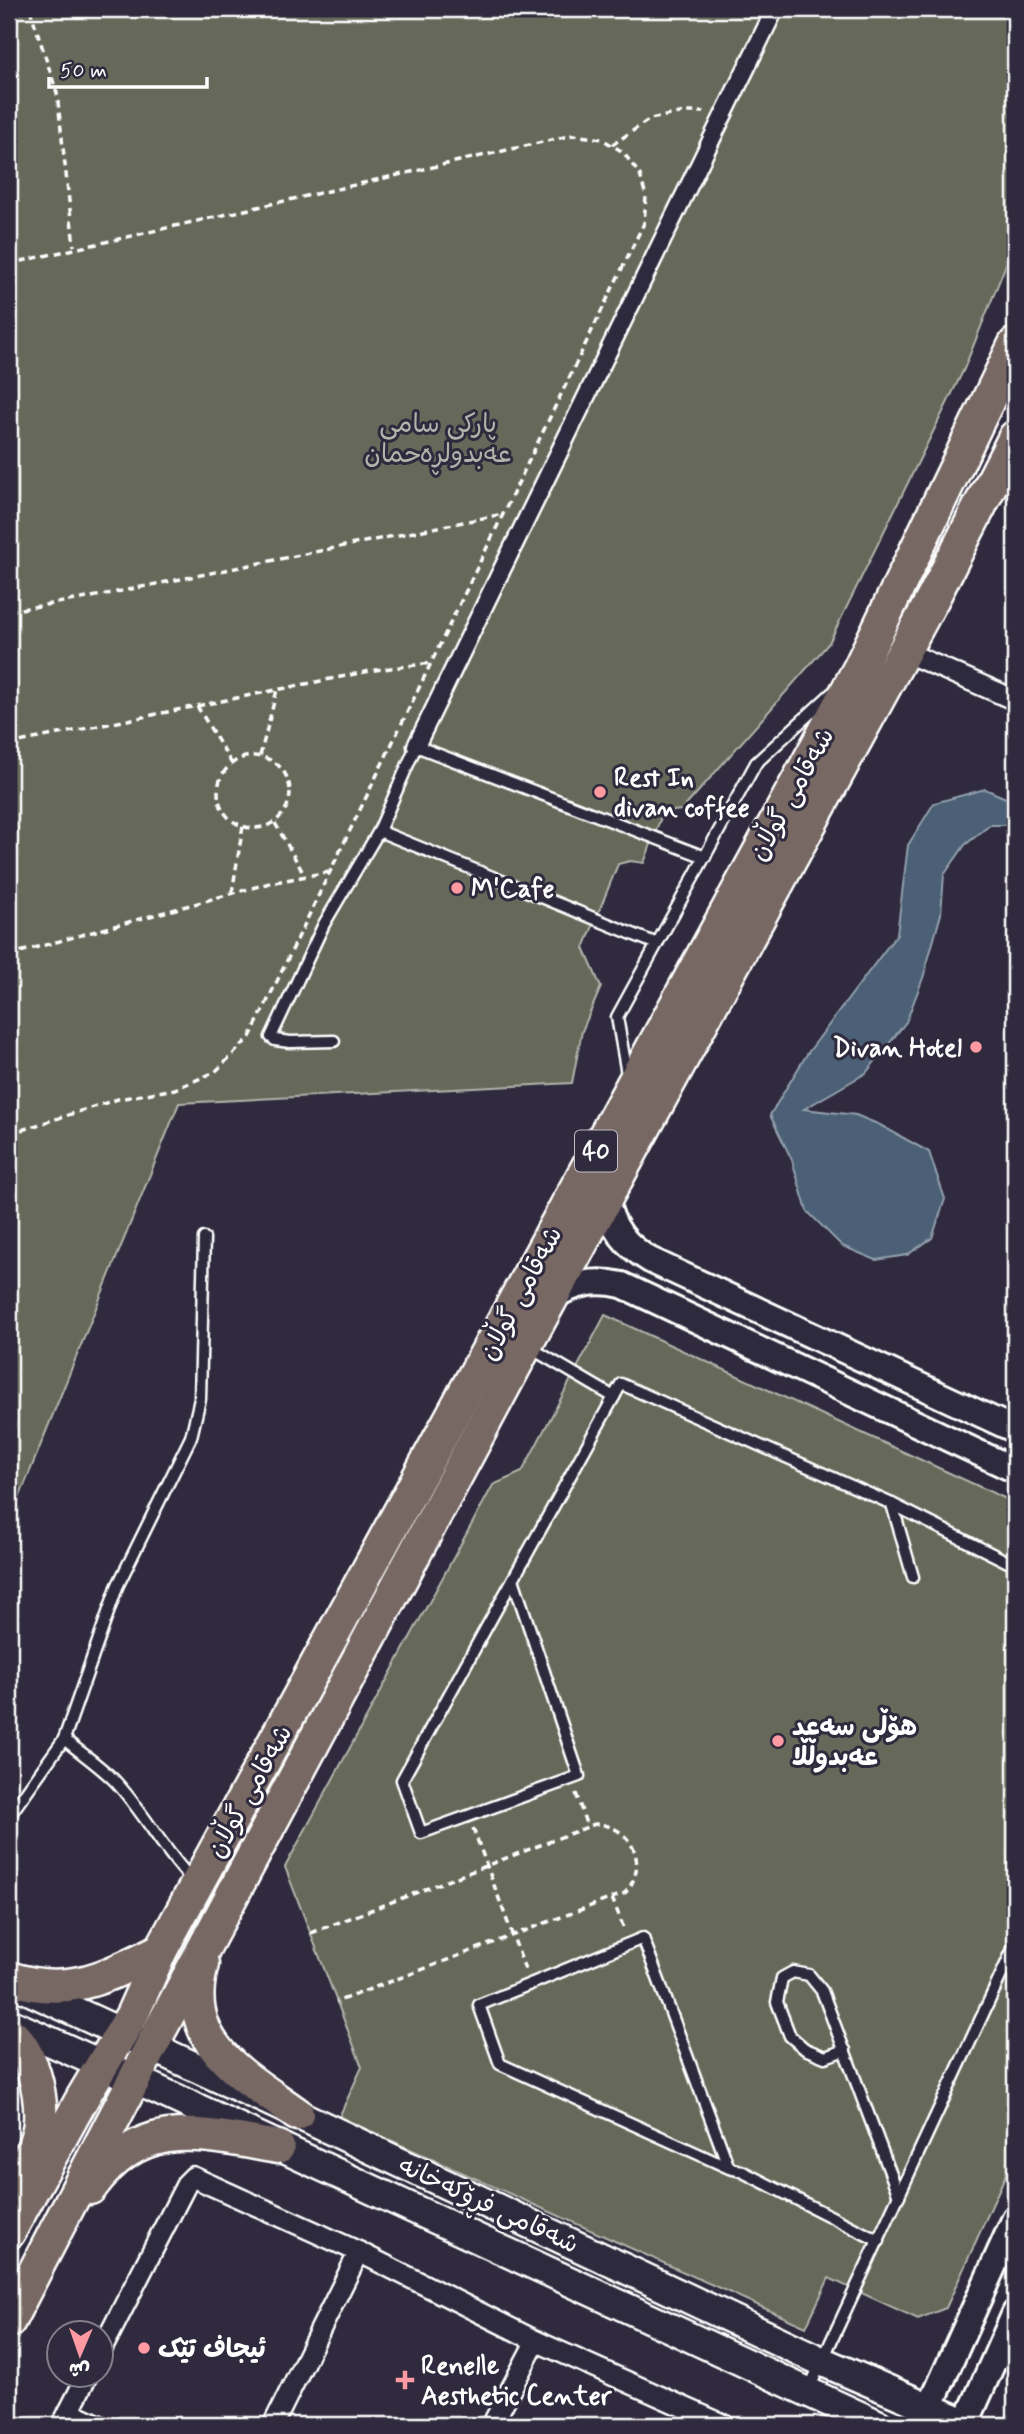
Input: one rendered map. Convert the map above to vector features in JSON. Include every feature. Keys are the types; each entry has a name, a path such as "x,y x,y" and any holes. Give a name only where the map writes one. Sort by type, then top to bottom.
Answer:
{"main road":[{"name":"شەقامی گوڵان","path":"9,2321 210,1936 606,1200 1015,344"},
{"name":"شەقامی گوڵان","path":"10,2229 122,2032 161,1950 630,1090 903,651 1015,437"},
{"path":"210,1936 197,1982 198,2011 207,2038 233,2068 298,2114"},
{"path":"9,1980 28,1984 77,1985 107,1976 161,1950"},
{"name":"شەقامی فڕۆکەخانە","path":"9,1980 821,2361 968,2424"},
{"name":"شەقامی فڕۆکەخانە","path":"9,2023 878,2425"},
{"path":"9,2032 19,2040 31,2066 39,2091 40,2124 26,2162 10,2229"},
{"path":"52,2240 104,2169 133,2147 155,2137 195,2133 278,2147"}],"street":[{"path":"416,746 775,9"},
{"path":"903,651 1015,700"},
{"path":"606,1200 609,1216 618,1233 636,1252 650,1260 1015,1430"},
{"path":"636,1292 629,1286 626,1278 628,1269 633,1262 650,1260"},
{"path":"551,1298 570,1287 592,1281 615,1284 1015,1470"},
{"path":"116,2322 187,2183 193,2177 359,2252 536,2341 724,2425"},
{"path":"930,2407 1015,2218"},
{"path":"272,2425 359,2252"},
{"path":"968,2424 1015,2313"},
{"path":"492,2425 536,2341"},
{"path":"81,2388 66,2418 99,2425"}],"lane":[{"path":"630,1090 617,1017 756,764 860,667"},
{"path":"334,1041 290,1042 271,1037 324,924 379,831 416,746 705,857"},
{"path":"379,831 657,944"},
{"path":"9,1816 64,1739 117,1587 191,1437 200,1399 204,1238"},
{"path":"526,1345 614,1397"},
{"path":"513,1579 579,1776 421,1833 402,1780 513,1579 614,1397 621,1384 892,1504 1012,1564 1015,1574"},
{"path":"892,1504 913,1577"},
{"path":"64,1739 114,1780 160,1838 172,1859 197,1885"},
{"path":"729,2168 643,1938 479,2005 500,2064 729,2168 741,2171 879,2241"},
{"path":"807,2392 1015,1945"},
{"path":"845,2050 825,2057 805,2049 790,2036 777,2002 782,1978 793,1972 809,1975 822,1991 845,2050 900,2196"}],"path":[{"path":"30,9 57,93 74,247"},
{"path":"611,145 650,119 685,112 723,112"},
{"path":"9,264 573,135 602,139 623,152 640,175 646,196 644,223 250,1037 215,1072 175,1089 118,1099 9,1134"},
{"path":"9,611 87,598 503,514"},
{"path":"9,744 375,670 432,663"},
{"path":"260,756 277,690"},
{"path":"197,706 232,764"},
{"path":"250,756 260,756 274,761 289,780 289,805 275,822 261,828 243,826 229,818 222,809 218,786 222,775 232,764 250,756"},
{"path":"275,822 305,876"},
{"path":"232,894 243,826"},
{"path":"9,955 232,894 329,871"},
{"path":"572,1779 587,1827"},
{"path":"468,1816 530,1984"},
{"path":"310,1933 595,1824 612,1827 632,1843 637,1857 636,1871 625,1893 336,2002"},
{"path":"612,1898 629,1943"}],"green space":[{"name":"پارکی سامی عەبدولڕەحمان","path":"9,9 1015,9 1015,242 964,369 829,643 682,810 663,812 644,863 630,861 618,864 584,948 601,987 582,1031 572,1083 179,1103 9,1523"},
{"path":"605,1315 1015,1503 1015,2154 946,2308 918,2319 829,2278 806,2327 339,2117 362,2067 285,1867 493,1485 522,1472"}],"water":[{"path":"985,789 1015,802 1015,825 990,825 965,845 944,875 941,914 923,978 906,1022 866,1073 804,1109 856,1115 929,1152 945,1199 932,1238 907,1255 876,1260 842,1246 807,1211 792,1160 770,1115 807,1054 897,934 908,845 934,803"}],"place":[{"name":"Rest In divan coffee","path":"600,792"},
{"name":"M'Cafe","path":"457,888"},
{"name":"Divan Hotel","path":"976,1047"},
{"name":"ھۆڵی سەعد عەبدوڵڵا","path":"778,1741"},
{"name":"ئیجاف تێک","path":"144,2348"},
{"name":"Renelle Aesthetic Center","path":"405,2380"}]}
